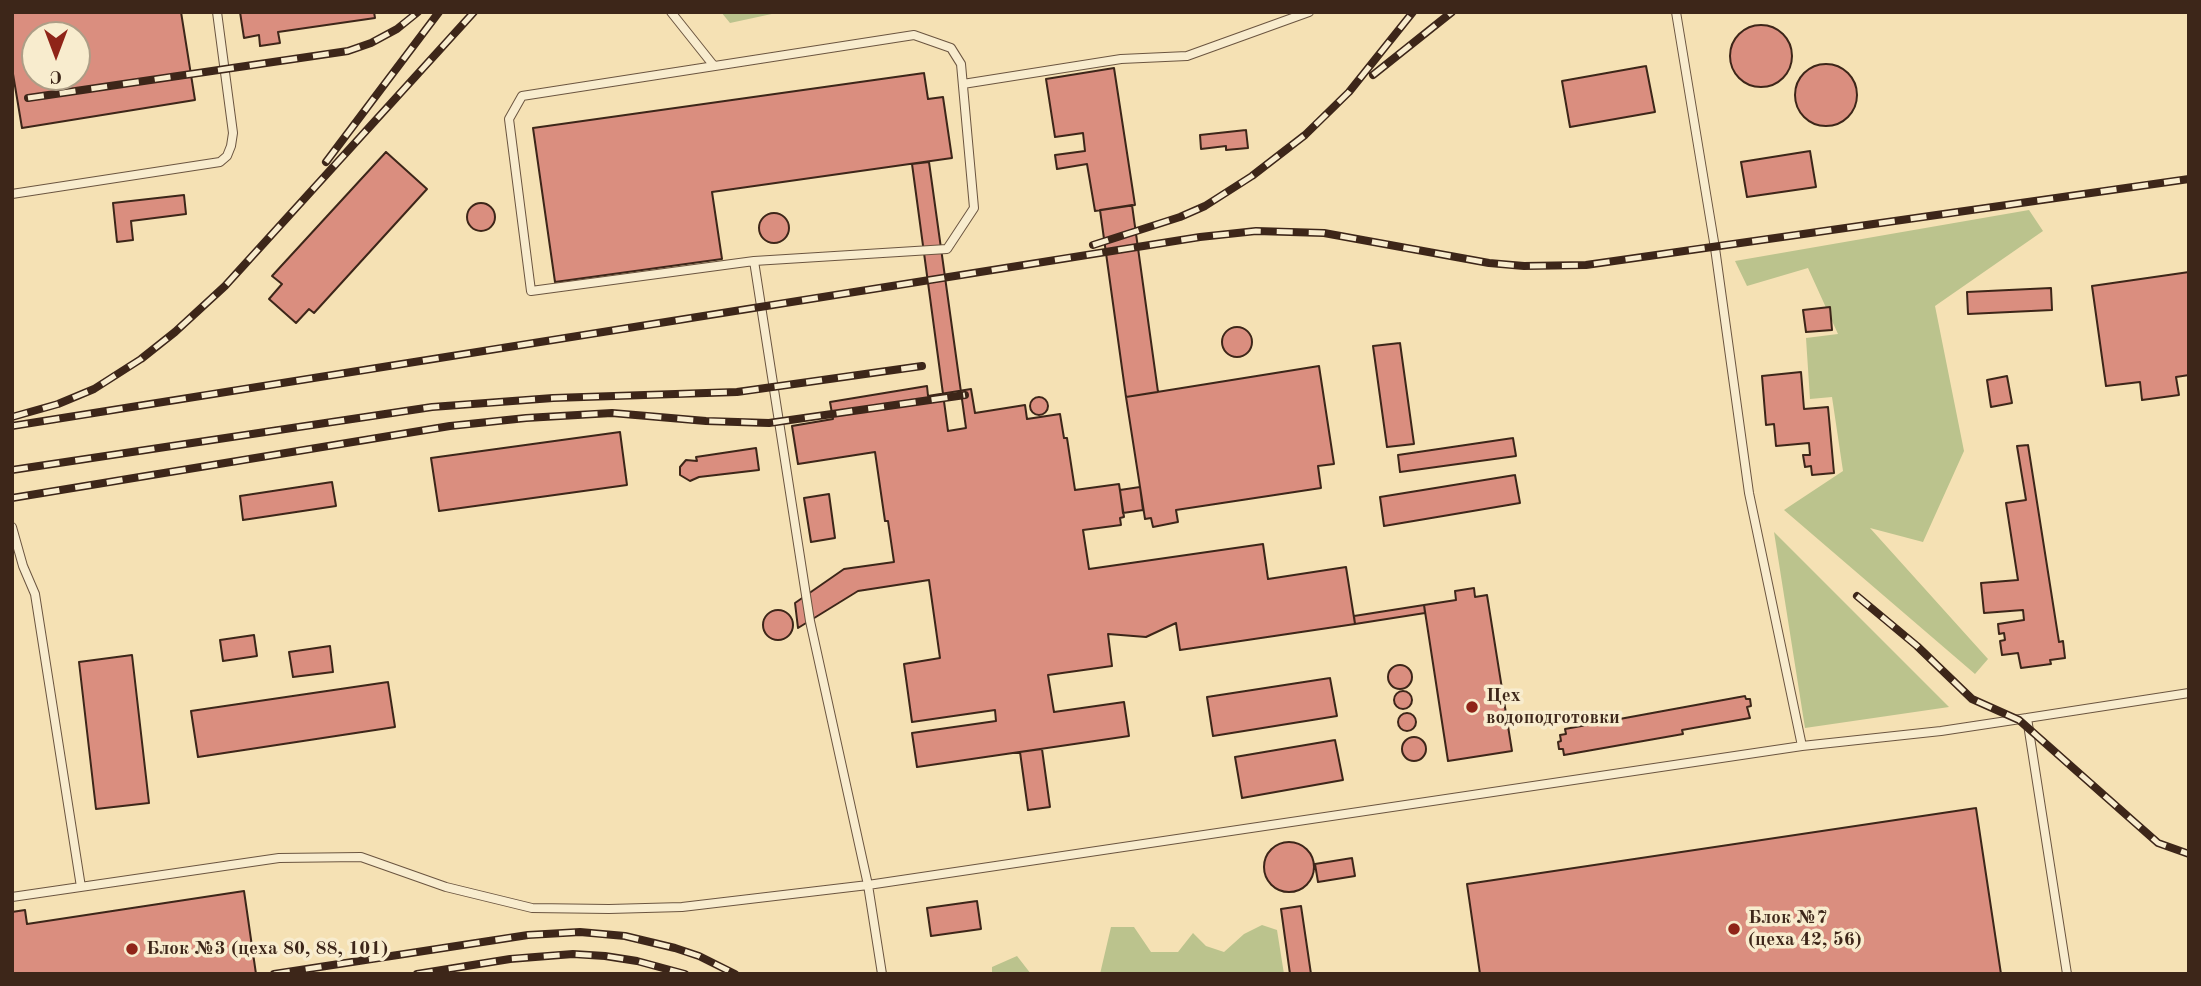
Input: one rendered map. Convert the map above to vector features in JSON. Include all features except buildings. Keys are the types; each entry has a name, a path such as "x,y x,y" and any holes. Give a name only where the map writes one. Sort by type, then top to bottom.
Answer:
{"lane":[{"path":"12,194 220,162 227,156 233,133 217,12"},
{"path":"670,12 714,66"},
{"path":"963,84 1121,59 1187,56 1308,12"},
{"path":"1676,12 1715,248 1749,493 1802,746"},
{"path":"914,35 951,48 961,64 974,208 947,249 754,261 531,291 509,119 522,96 714,66 914,35"},
{"path":"754,261 810,621 868,885 882,974"},
{"path":"12,527 23,566 35,594 81,887"},
{"path":"12,897 279,858 361,857 446,887 532,908 682,907 868,885 1802,746 1941,731 2189,693"},
{"path":"2027,719 2067,974"}],"green space":[{"path":"721,12 781,12 730,23"},
{"path":"2029,210 2043,231 1935,306 1964,451 1923,542 1870,528 1988,659 1975,674 1784,510 1843,471 1832,397 1810,399 1806,338 1838,334 1808,268 1747,286 1735,261"},
{"path":"1774,532 1949,707 1805,728"},
{"path":"1262,925 1277,930 1284,974 1100,974 1111,927 1134,927 1151,952 1178,952 1193,933 1206,946 1224,952 1244,934"},
{"path":"1017,956 1031,974 992,974 992,967"}],"railway":[{"path":"28,98 348,51 371,43 397,29 418,12"},
{"path":"326,162 439,12"},
{"path":"12,417 58,404 94,389 141,359 175,332 225,286 474,12"},
{"path":"1093,245 1180,217 1205,206 1252,176 1305,135 1349,92 1413,12"},
{"path":"1373,75 1452,12"},
{"path":"12,426 1200,237 1256,231 1324,233 1489,263 1524,266 1586,265 2189,179"},
{"path":"12,470 432,407 553,398 737,392 922,366"},
{"path":"12,498 450,426 612,413 769,423 965,395"},
{"path":"1857,596 1917,646 1972,699 2019,720 2158,843 2189,854"},
{"path":"274,974 528,935 580,932 625,936 675,948 699,956 735,974"},
{"path":"417,974 510,959 573,954 637,961 685,974"}],"place":[{"name":"Цех водоподготовки","path":"1472,707"},
{"name":"Блок №7 (цеха 42, 56)","path":"1734,929"},
{"name":"Блок №3 (цеха 80, 88, 101)","path":"132,949"}]}
